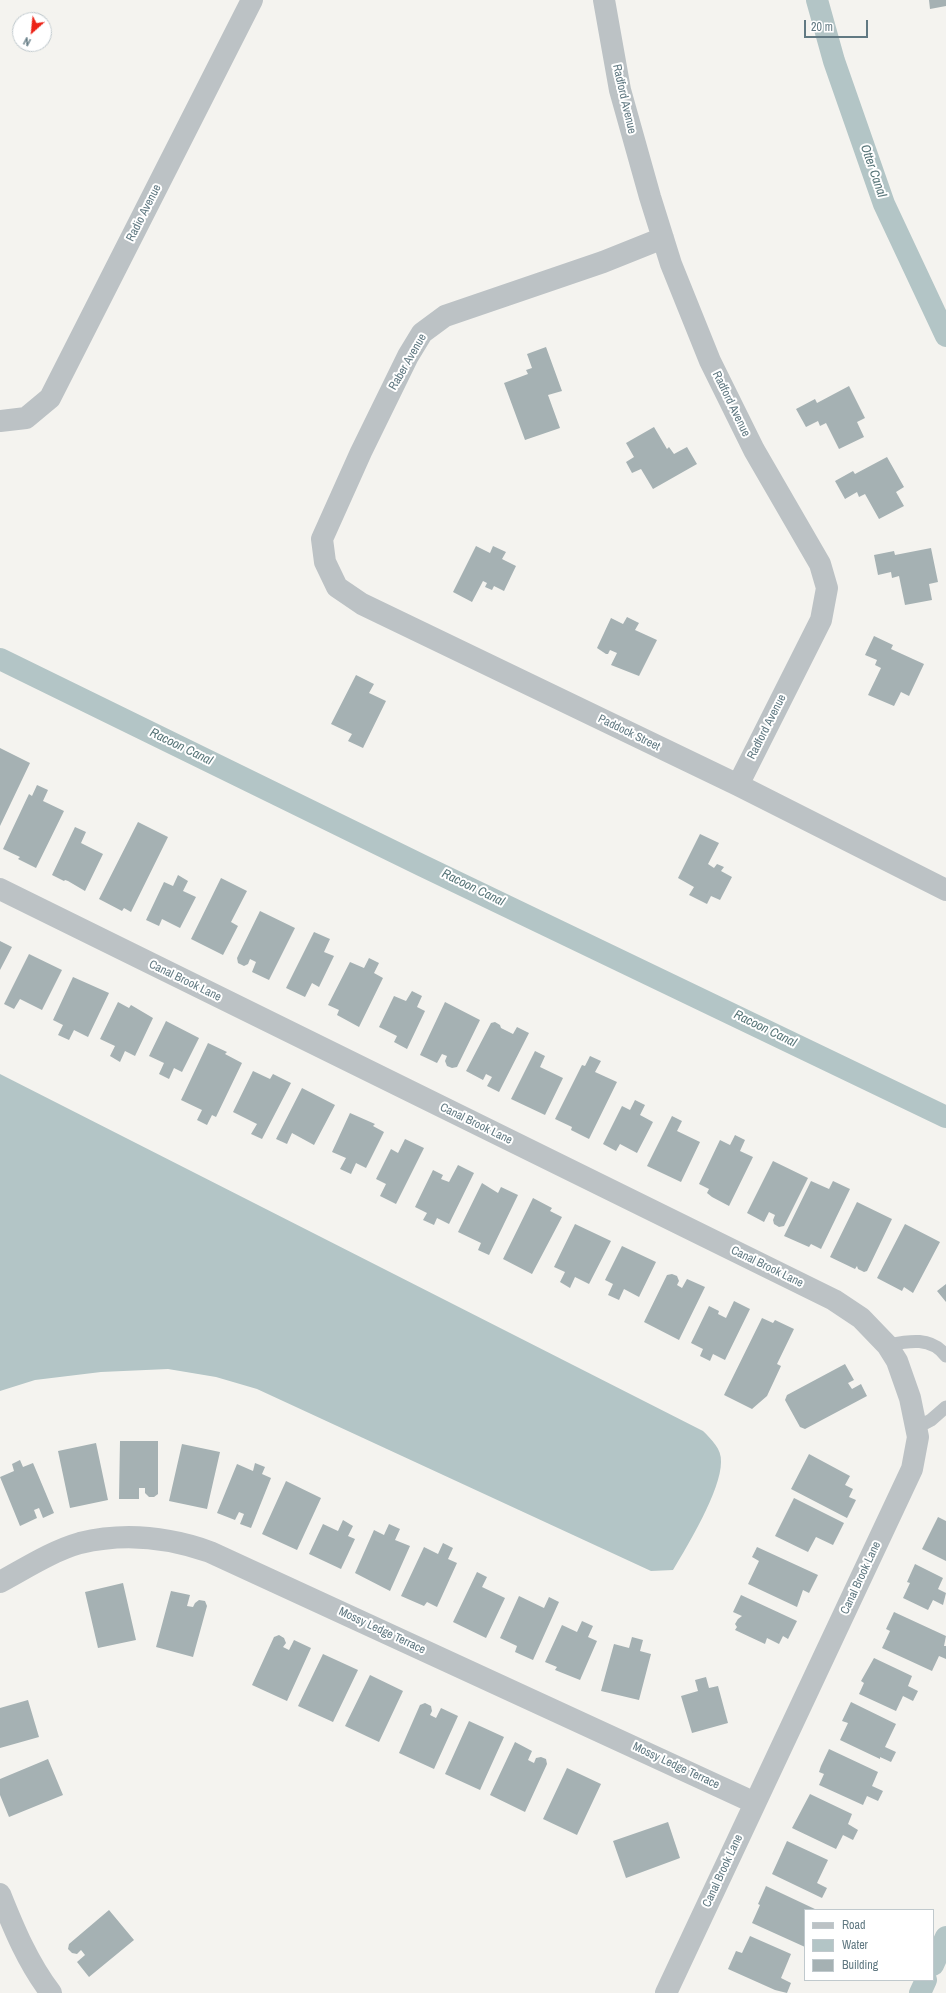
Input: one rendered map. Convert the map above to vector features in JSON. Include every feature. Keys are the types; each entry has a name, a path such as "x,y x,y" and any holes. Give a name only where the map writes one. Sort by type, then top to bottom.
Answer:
{"street":[{"name":"Radio Avenue","path":"0,421 26,418 50,398 70,362 252,0"},
{"name":"Radford Avenue","path":"604,0 620,90 650,197 671,264 710,361 754,450 820,564 827,588 820,620 738,785"},
{"name":"Raber Avenue","path":"325,562 322,539 361,452 408,356 422,333 445,316 603,262 663,238"},
{"name":"Paddock Street","path":"325,562 337,587 362,604 738,785 946,890"},
{"name":"Canal Brook Lane","path":"0,889 834,1300 861,1318 887,1345 897,1361 910,1398 918,1437 912,1469 666,1993"},
{"name":"Mossy Ledge Terrace","path":"0,1582 55,1553 80,1543 135,1536 162,1538 186,1543 210,1552 755,1803"},
{"path":"0,1894 18,1939 38,1976 51,1993"}],"lane":[{"path":"887,1345 908,1341 923,1341 935,1347 946,1356"},
{"path":"916,1428 931,1420 946,1407"}],"water":[{"path":"0,1074 703,1431 720,1453 720,1474 703,1517 673,1570 651,1571 257,1389 216,1377 168,1369 101,1372 35,1380 0,1391"}],"building":[{"path":"929,0 946,0 946,6 930,9"},
{"path":"546,347 562,391 548,395 560,428 525,440 504,383 528,374 526,370 532,368 527,354"},
{"path":"849,386 865,418 857,422 864,437 839,449 826,423 820,426 818,421 806,427 796,409 815,399 817,403"},
{"path":"654,427 667,449 669,447 674,454 687,447 697,464 653,489 641,469 632,473 626,462 634,457 626,443"},
{"path":"887,457 904,487 896,492 904,506 879,519 865,494 859,497 857,492 845,499 835,481 853,471 855,474"},
{"path":"476,546 490,553 493,546 506,552 502,559 516,566 504,591 494,586 492,590 485,587 487,583 483,581 472,602 453,592"},
{"path":"931,548 938,582 929,584 932,600 905,605 899,576 892,578 891,572 878,575 874,555 894,551 895,555"},
{"path":"627,617 639,623 635,630 657,640 639,676 611,665 617,653 610,650 608,654 606,654 597,648 611,618 623,624"},
{"path":"874,636 893,645 891,649 924,664 909,696 901,692 894,706 868,695 881,668 875,665 877,660 865,655"},
{"path":"356,675 374,684 369,693 386,701 363,748 348,741 352,734 331,724"},
{"path":"0,748 30,763 0,826"},
{"path":"37,785 48,790 43,801 64,811 36,868 18,859 20,857 3,849 29,794 32,796"},
{"path":"138,822 168,837 131,912 124,908 122,911 99,899"},
{"path":"75,827 86,832 81,843 103,854 85,891 68,881 64,881 52,875"},
{"path":"700,834 719,843 708,864 714,868 717,864 724,867 721,871 732,877 720,900 711,896 707,904 689,895 694,887 678,878"},
{"path":"178,875 188,881 183,891 196,897 180,928 162,919 159,926 146,920 164,882 173,886"},
{"path":"221,878 247,891 231,922 238,926 223,955 191,939"},
{"path":"260,911 295,928 269,980 252,972 256,962 250,959 248,964 244,966 238,963 237,958"},
{"path":"314,932 330,939 324,952 334,956 319,987 312,983 305,997 286,988"},
{"path":"0,941 12,947 0,970"},
{"path":"29,954 62,970 42,1010 20,999 14,1009 4,1004"},
{"path":"369,958 379,963 374,973 383,978 359,1027 337,1015 339,1010 328,1005 350,962 364,968"},
{"path":"73,977 109,993 88,1037 74,1030 69,1040 58,1035 63,1025 53,1020"},
{"path":"412,991 422,996 417,1007 425,1011 407,1049 394,1042 397,1036 379,1027 394,996 406,1001"},
{"path":"118,1002 129,1008 131,1005 153,1018 135,1056 125,1051 120,1062 110,1056 115,1046 100,1039"},
{"path":"445,1002 480,1020 457,1067 452,1068 447,1066 445,1061 447,1056 442,1054 437,1063 420,1055"},
{"path":"166,1021 199,1038 182,1072 174,1068 169,1079 159,1074 164,1063 149,1056"},
{"path":"495,1022 500,1025 501,1028 513,1034 517,1027 529,1033 499,1092 487,1086 492,1077 486,1074 483,1080 466,1071 491,1023"},
{"path":"208,1043 227,1052 225,1054 242,1063 216,1117 212,1115 207,1125 197,1120 202,1110 181,1100"},
{"path":"535,1051 545,1056 540,1067 563,1078 545,1115 511,1099"},
{"path":"590,1056 601,1061 595,1072 617,1082 589,1139 571,1130 572,1127 555,1119 582,1065 585,1066"},
{"path":"253,1071 270,1079 273,1074 291,1083 262,1139 251,1134 257,1124 233,1112"},
{"path":"302,1088 335,1105 314,1145 292,1133 287,1144 276,1139"},
{"path":"635,1100 645,1105 640,1115 653,1122 637,1153 620,1144 616,1151 603,1144 622,1106 630,1110"},
{"path":"350,1113 375,1124 373,1126 384,1132 366,1168 356,1163 351,1174 340,1169 346,1158 332,1152"},
{"path":"672,1116 682,1121 677,1131 700,1142 681,1182 647,1166"},
{"path":"735,1135 745,1140 740,1151 753,1157 729,1206 712,1197 707,1193 709,1189 699,1184 720,1140 730,1145"},
{"path":"405,1139 424,1148 396,1204 380,1196 386,1184 376,1179 391,1149 398,1153"},
{"path":"773,1161 808,1178 784,1226 779,1227 774,1224 773,1220 775,1215 769,1212 764,1222 747,1213"},
{"path":"458,1165 474,1173 449,1224 437,1218 434,1225 423,1220 427,1213 415,1207 433,1170 443,1175 441,1179 449,1182"},
{"path":"811,1181 829,1189 833,1181 850,1189 821,1249 811,1244 809,1247 784,1236"},
{"path":"482,1183 498,1193 501,1187 518,1195 489,1255 478,1250 481,1243 458,1232"},
{"path":"533,1198 552,1208 550,1211 562,1217 532,1274 503,1259"},
{"path":"857,1202 892,1219 867,1271 864,1272 858,1269 857,1266 855,1269 830,1257"},
{"path":"575,1224 611,1241 589,1284 575,1277 570,1288 560,1282 565,1272 554,1267"},
{"path":"905,1224 940,1242 913,1293 904,1287 902,1291 877,1278"},
{"path":"622,1246 656,1262 639,1297 624,1289 619,1300 608,1295 613,1284 605,1280"},
{"path":"672,1274 677,1276 679,1281 677,1285 682,1288 687,1279 705,1287 679,1340 644,1322 667,1275"},
{"path":"946,1284 946,1302 937,1291"},
{"path":"734,1301 750,1309 725,1360 713,1354 710,1361 700,1356 703,1349 691,1343 709,1306 719,1311 718,1314 726,1318"},
{"path":"762,1318 773,1323 775,1320 794,1329 777,1364 781,1366 767,1396 752,1409 724,1395"},
{"path":"845,1364 854,1380 848,1383 852,1389 861,1384 867,1396 805,1429 800,1427 785,1400 787,1395"},
{"path":"120,1441 158,1441 158,1494 154,1497 149,1497 145,1493 145,1488 139,1488 139,1499 119,1499"},
{"path":"96,1443 108,1500 70,1508 58,1451"},
{"path":"182,1444 220,1452 207,1509 169,1501"},
{"path":"809,1454 850,1476 845,1485 853,1489 849,1497 856,1500 847,1518 791,1489"},
{"path":"20,1460 23,1467 33,1463 54,1513 43,1518 39,1508 34,1510 37,1518 20,1526 0,1477 14,1471 12,1464"},
{"path":"255,1463 265,1467 262,1474 271,1478 251,1528 240,1524 244,1514 239,1512 235,1520 217,1513 237,1464 253,1471"},
{"path":"286,1481 321,1498 297,1550 262,1534"},
{"path":"794,1498 844,1523 833,1545 816,1537 808,1552 775,1536"},
{"path":"938,1517 946,1521 946,1561 922,1549"},
{"path":"343,1520 353,1526 348,1536 355,1539 341,1569 309,1554 323,1524 338,1531"},
{"path":"389,1524 400,1529 395,1540 410,1546 390,1591 355,1573 374,1530 384,1535"},
{"path":"443,1543 453,1548 448,1559 457,1563 437,1607 427,1602 424,1606 401,1596 424,1547 438,1554"},
{"path":"757,1547 818,1575 809,1593 803,1590 797,1607 748,1584 759,1561 752,1557"},
{"path":"915,1564 943,1578 938,1589 946,1593 943,1605 933,1600 928,1610 903,1598 910,1583 907,1582"},
{"path":"477,1572 487,1577 482,1587 505,1598 486,1638 453,1622"},
{"path":"123,1583 136,1640 98,1648 85,1592"},
{"path":"171,1591 190,1595 187,1606 193,1607 199,1600 205,1601 207,1606 193,1657 156,1647"},
{"path":"741,1595 797,1621 788,1639 783,1636 779,1644 767,1638 765,1644 735,1630 737,1627 735,1624 742,1616 733,1612"},
{"path":"519,1596 544,1608 549,1597 559,1602 533,1660 515,1652 517,1646 500,1638"},
{"path":"894,1612 946,1636 944,1646 946,1646 946,1659 939,1656 932,1671 882,1648 890,1631 886,1629"},
{"path":"582,1621 593,1626 588,1637 597,1641 580,1680 555,1670 557,1667 545,1662 562,1625 577,1632"},
{"path":"279,1635 284,1638 286,1643 283,1647 289,1650 294,1640 311,1648 287,1701 252,1685 274,1637"},
{"path":"632,1637 643,1640 640,1651 651,1654 639,1700 601,1691 614,1644 629,1648"},
{"path":"323,1654 358,1670 333,1722 298,1706"},
{"path":"874,1658 912,1676 908,1686 918,1691 913,1701 903,1696 896,1711 859,1694 864,1683 861,1681"},
{"path":"370,1675 403,1691 379,1742 345,1726"},
{"path":"706,1677 709,1688 718,1686 728,1723 692,1733 681,1696 698,1691 695,1680"},
{"path":"28,1700 39,1737 0,1748 0,1708"},
{"path":"851,1702 896,1724 885,1747 896,1752 891,1762 880,1757 880,1759 840,1740 848,1723 842,1721"},
{"path":"425,1703 431,1706 432,1711 430,1715 436,1718 441,1708 458,1716 434,1769 399,1753 420,1705"},
{"path":"469,1721 504,1737 480,1790 445,1774"},
{"path":"515,1742 532,1751 528,1760 534,1763 536,1758 541,1757 546,1759 547,1764 525,1812 490,1795"},
{"path":"829,1749 878,1772 872,1786 883,1791 878,1801 867,1796 863,1805 819,1785 824,1774 819,1772"},
{"path":"48,1759 63,1795 9,1817 0,1795 0,1779"},
{"path":"567,1768 601,1784 577,1835 543,1819"},
{"path":"810,1794 852,1814 848,1824 858,1830 853,1840 843,1835 836,1849 792,1828"},
{"path":"668,1822 680,1858 626,1878 613,1841"},
{"path":"787,1841 828,1860 817,1883 827,1888 822,1898 772,1874"},
{"path":"766,1886 815,1909 804,1909 804,1947 752,1923 760,1905 758,1904"},
{"path":"109,1910 134,1940 89,1977 77,1962 85,1955 81,1950 77,1954 72,1953 68,1949 69,1944"},
{"path":"750,1936 791,1954 781,1978 791,1983 787,1993 775,1990 728,1969 736,1951 742,1953"}],"waterway":[{"name":"Otter Canal","path":"817,0 834,61 884,204 946,336"},
{"name":"Racoon Canal","path":"0,659 421,865 946,1117"},
{"path":"934,1963 946,1937"},
{"path":"920,1993 926,1981"}]}
